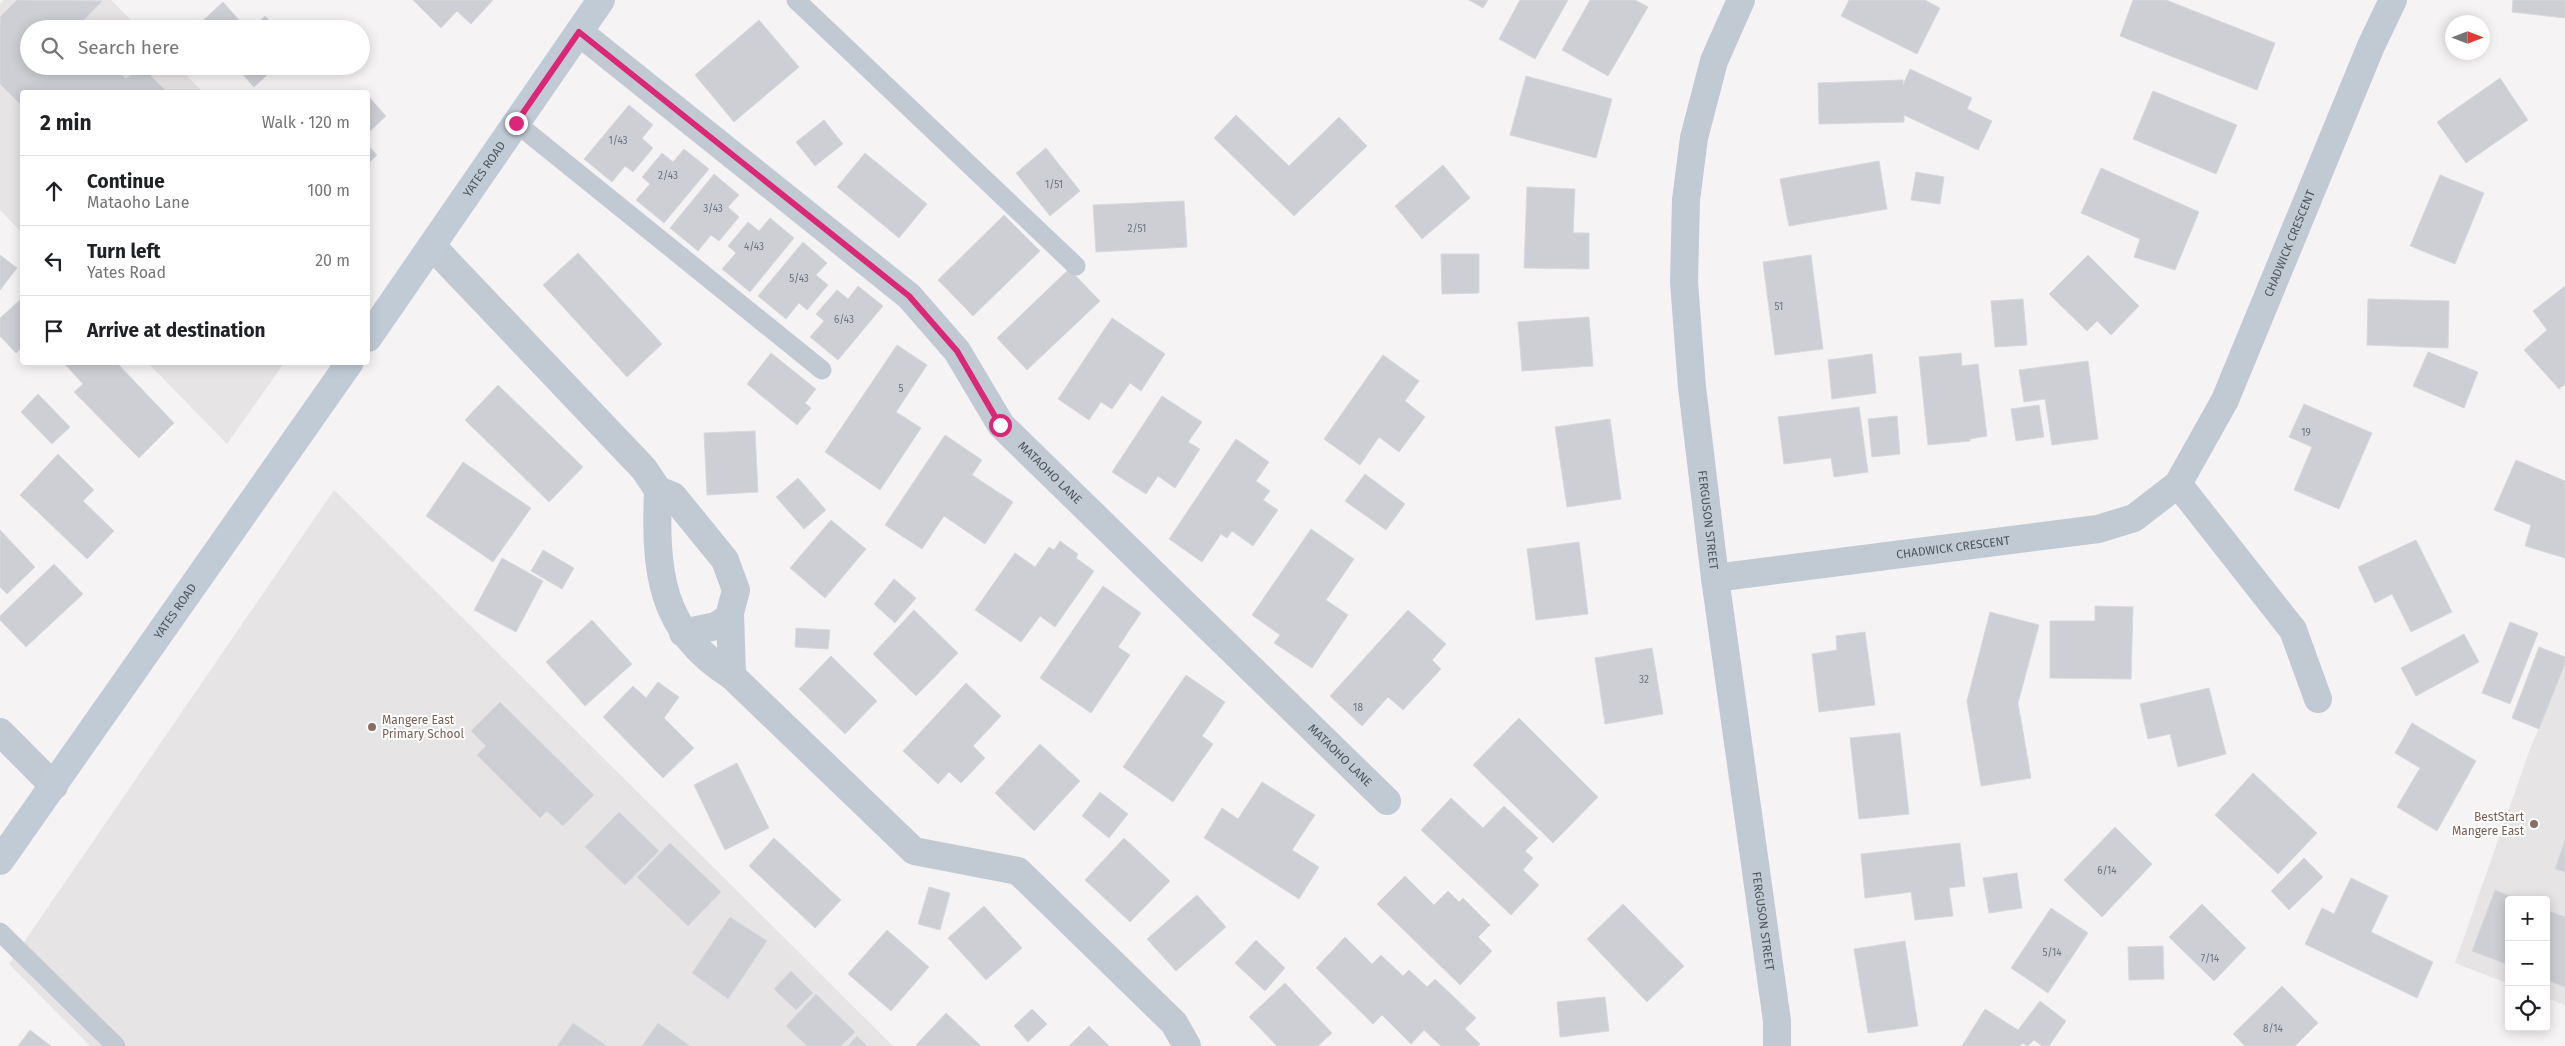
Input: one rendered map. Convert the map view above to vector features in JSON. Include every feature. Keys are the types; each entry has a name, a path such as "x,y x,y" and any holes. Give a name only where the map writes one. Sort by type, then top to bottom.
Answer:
{"street":[{"name":"YATES ROAD","path":"370,335 601,0"},
{"name":"FERGUSON STREET","path":"1741,0 1714,61 1694,138 1686,200 1684,282 1691,378 1715,578 1777,1021 1777,1046"},
{"name":"CHADWICK CRESCENT","path":"1715,578 2098,529 2134,518 2178,484 2225,400 2371,46 2394,0"},
{"name":"MATAOHO LANE","path":"579,32 909,296 957,351 1000,425 1387,801"},
{"path":"432,246 644,470 658,490 673,496 725,560 736,590 730,617 732,676"},
{"name":"YATES ROAD","path":"0,861 348,365"},
{"path":"2178,484 2293,630 2318,699"},
{"path":"658,490 657,559 665,591 683,634 709,662 732,676 914,851 1018,871 1174,1024 1187,1046"},
{"path":"683,634 716,626 730,617"},
{"path":"0,732 54,786"}],"lane":[{"path":"796,0 1076,266"},
{"path":"516,123 822,370"},
{"path":"0,932 116,1046"}],"shaded area":[{"path":"4,0 111,0 131,20 20,20 20,75 186,75 201,90 20,90 20,231 0,210 0,4"},
{"path":"150,365 283,365 227,444"},
{"name":"Mangere East Primary School","path":"334,490 893,1046 90,1046 9,964"},
{"name":"BestStart Mangere East","path":"2565,665 2565,1005 2550,999 2550,896 2505,896 2505,982 2455,963 2530,749"}],"building":[{"path":"17,0 102,1 84,20 20,20 20,75 122,75 126,79 131,75 150,75 165,90 20,90 20,104 0,84 0,17"},
{"path":"413,0 493,0 471,24 457,11 441,28"},
{"path":"1469,0 1488,0 1483,8"},
{"path":"1520,0 1568,0 1535,59 1499,39"},
{"path":"1590,0 1635,0 1648,7 1608,76 1562,50"},
{"path":"1849,0 1925,0 1940,8 1917,54 1841,16"},
{"path":"2133,0 2166,0 2275,43 2257,90 2120,36"},
{"path":"2513,0 2565,0 2565,18 2512,12"},
{"path":"223,2 239,20 203,20"},
{"path":"265,16 269,20 261,20"},
{"path":"759,20 799,67 734,122 695,75"},
{"path":"1910,69 1972,98 1967,109 1992,121 1978,150 1904,115 1904,122 1819,124 1818,83 1903,80 1903,85"},
{"path":"243,75 267,75 254,87"},
{"path":"1526,76 1612,99 1596,158 1510,135"},
{"path":"2500,78 2528,120 2466,163 2437,122"},
{"path":"2153,91 2237,125 2216,174 2133,139"},
{"path":"370,98 386,116 370,131"},
{"path":"629,105 653,125 642,138 653,148 633,172 625,166 612,182 584,159"},
{"path":"1236,115 1289,166 1339,117 1367,146 1294,216 1214,138"},
{"path":"824,120 843,144 815,166 796,142"},
{"path":"370,147 377,155 370,162"},
{"path":"1046,148 1080,191 1050,216 1016,173"},
{"path":"684,149 709,169 664,223 636,200 650,184 642,177 662,153 673,162"},
{"path":"865,153 927,204 899,238 837,187"},
{"path":"1879,161 1887,209 1789,226 1780,179"},
{"path":"1443,165 1470,198 1422,239 1395,206"},
{"path":"2101,168 2199,212 2175,270 2134,257 2140,239 2081,213"},
{"path":"1916,172 1944,177 1940,204 1911,200"},
{"path":"714,174 739,195 728,207 739,217 719,241 711,235 698,251 670,228"},
{"path":"2440,175 2484,193 2455,264 2410,246"},
{"path":"1527,187 1575,189 1573,233 1589,233 1589,269 1524,268"},
{"path":"1184,201 1187,247 1096,252 1093,205"},
{"path":"1004,215 1040,251 973,316 938,280"},
{"path":"770,218 794,238 750,292 722,269 736,253 728,246 748,222 759,231"},
{"path":"803,242 827,263 816,275 828,285 807,310 799,303 786,319 758,296"},
{"path":"578,253 662,344 627,377 543,285"},
{"path":"1441,254 1479,254 1479,293 1442,294"},
{"path":"0,255 17,268 0,290"},
{"path":"1811,255 1823,349 1775,355 1763,262"},
{"path":"2088,255 2139,306 2111,335 2097,321 2087,331 2049,294"},
{"path":"1069,269 1100,301 1027,370 997,338"},
{"path":"858,286 883,306 838,360 810,337 824,321 816,314 837,290 848,299"},
{"path":"2565,286 2565,384 2559,389 2524,350 2547,330 2533,311"},
{"path":"2023,299 2027,345 1995,347 1991,301"},
{"path":"2368,299 2449,301 2448,348 2367,345"},
{"path":"20,300 20,349 16,353 0,336 0,318"},
{"path":"1589,317 1593,366 1522,371 1518,322"},
{"path":"1112,318 1165,354 1141,391 1130,383 1112,409 1101,402 1089,420 1058,399"},
{"path":"897,345 927,365 896,412 921,428 880,490 825,452"},
{"path":"2428,352 2478,372 2464,408 2413,386"},
{"path":"771,353 816,389 805,403 811,408 797,425 747,384"},
{"path":"1961,353 1962,366 1978,364 1987,436 1970,439 1970,441 1928,445 1919,357"},
{"path":"1872,354 1876,393 1832,399 1828,360"},
{"path":"1383,355 1419,381 1405,401 1425,417 1399,452 1379,437 1360,465 1324,439"},
{"path":"2088,361 2098,439 2052,445 2045,399 2024,402 2019,370"},
{"path":"66,365 119,365 174,423 139,458 74,392 83,384"},
{"path":"498,385 583,467 549,502 465,420"},
{"path":"38,394 70,427 52,444 21,412"},
{"path":"1162,396 1202,422 1188,442 1200,449 1175,488 1158,476 1146,494 1112,472"},
{"path":"2304,404 2372,433 2339,509 2294,490 2312,447 2289,437"},
{"path":"2039,405 2044,437 2016,441 2011,409"},
{"path":"1859,407 1868,472 1834,477 1831,458 1784,464 1778,417"},
{"path":"1897,416 1900,454 1872,457 1868,419"},
{"path":"1610,419 1621,499 1567,507 1555,427"},
{"path":"755,431 758,492 707,495 704,433"},
{"path":"945,435 982,460 972,475 1013,502 985,544 944,516 922,549 885,525"},
{"path":"1236,439 1269,462 1256,481 1270,491 1263,500 1278,510 1253,546 1232,531 1227,538 1221,534 1202,562 1169,539"},
{"path":"58,454 94,490 83,501 114,531 87,559 20,495"},
{"path":"2516,460 2565,481 2565,558 2525,546 2531,525 2494,510"},
{"path":"463,462 531,508 493,562 426,516"},
{"path":"1365,474 1405,504 1386,530 1345,501"},
{"path":"798,478 826,510 804,529 776,497"},
{"path":"831,520 866,549 825,598 790,568"},
{"path":"1311,529 1354,559 1326,600 1348,615 1312,668 1274,643 1280,635 1252,615"},
{"path":"0,530 35,567 7,594 0,587"},
{"path":"2416,540 2452,612 2411,632 2392,594 2375,603 2358,567"},
{"path":"1060,541 1078,554 1076,558 1094,571 1055,627 1040,616 1021,642 975,610 1015,553 1035,567 1049,547 1054,550"},
{"path":"1579,542 1588,614 1536,620 1527,549"},
{"path":"543,550 574,568 562,589 531,571"},
{"path":"502,558 543,581 516,632 474,610"},
{"path":"54,564 83,594 26,647 0,620 0,616"},
{"path":"894,579 916,598 895,623 874,604"},
{"path":"1103,586 1141,613 1118,647 1130,655 1091,713 1040,678"},
{"path":"2095,606 2133,607 2131,679 2050,678 2050,621 2095,621"},
{"path":"914,610 958,653 916,696 873,654"},
{"path":"1408,610 1446,644 1432,660 1441,669 1403,710 1388,697 1362,726 1330,696"},
{"path":"1990,612 2039,625 2018,703 2031,778 1981,786 1967,701"},
{"path":"592,620 632,664 585,706 546,662"},
{"path":"2510,622 2538,633 2510,704 2482,693"},
{"path":"796,628 830,630 828,649 795,647"},
{"path":"1865,632 1875,705 1819,712 1812,654 1837,650 1836,636"},
{"path":"2464,634 2479,662 2416,696 2401,668"},
{"path":"2539,647 2565,657 2565,664 2539,729 2512,718"},
{"path":"1652,648 1663,714 1605,724 1595,658"},
{"path":"831,656 877,701 845,734 799,689"},
{"path":"1186,675 1225,702 1202,736 1213,744 1173,802 1123,767"},
{"path":"658,682 679,697 664,718 694,748 663,778 603,717 633,686 646,698"},
{"path":"966,683 1001,716 973,746 985,758 961,783 949,772 938,784 903,751"},
{"path":"2209,688 2226,754 2178,767 2170,734 2148,739 2140,704"},
{"path":"500,702 594,795 563,826 547,811 540,818 477,755 486,746 471,731"},
{"path":"1519,718 1598,797 1553,843 1473,765"},
{"path":"2412,723 2476,761 2437,831 2397,807 2420,768 2395,753"},
{"path":"1900,733 1909,814 1859,819 1850,738"},
{"path":"1040,744 1080,781 1034,831 995,793"},
{"path":"737,763 769,828 725,850 694,785"},
{"path":"2253,773 2317,833 2278,874 2215,815"},
{"path":"1262,782 1315,815 1292,850 1319,867 1299,899 1204,838 1222,808 1238,819"},
{"path":"1100,792 1128,814 1109,838 1082,816"},
{"path":"1451,798 1483,828 1504,806 1538,838 1525,851 1533,858 1523,870 1539,885 1511,915 1421,830"},
{"path":"619,812 659,851 625,885 585,847"},
{"path":"2115,827 2152,864 2102,917 2064,880"},
{"path":"774,838 841,900 815,928 749,866"},
{"path":"1124,838 1170,881 1130,922 1085,880"},
{"path":"2565,840 2565,872 2555,869"},
{"path":"670,843 721,892 688,926 637,877"},
{"path":"1960,843 1965,886 1949,888 1953,916 1915,920 1911,892 1865,898 1861,854"},
{"path":"2304,858 2323,877 2289,910 2271,891"},
{"path":"2017,873 2022,908 1989,913 1983,878"},
{"path":"1405,876 1434,905 1448,891 1459,902 1463,898 1490,925 1478,937 1492,951 1460,985 1377,904"},
{"path":"2351,878 2388,896 2371,932 2433,962 2417,998 2305,944 2322,908 2334,914"},
{"path":"929,887 950,893 940,930 918,924"},
{"path":"2495,890 2510,896 2505,896 2505,963 2472,951"},
{"path":"1197,895 1226,927 1176,971 1147,939"},
{"path":"1623,904 1684,966 1647,1002 1587,939"},
{"path":"2202,904 2246,948 2214,981 2169,937"},
{"path":"984,906 1022,948 986,980 948,938"},
{"path":"2051,908 2088,933 2048,993 2011,968"},
{"path":"2550,911 2565,917 2565,987 2550,981"},
{"path":"730,917 767,941 728,999 692,973"},
{"path":"887,930 929,967 891,1011 848,974"},
{"path":"1345,937 1372,964 1381,955 1403,976 1409,970 1427,987 1435,979 1476,1018 1465,1029 1480,1044 1478,1046 1441,1046 1424,1030 1411,1044 1382,1015 1373,1024 1316,968"},
{"path":"1256,940 1285,968 1265,991 1235,963"},
{"path":"1905,941 1918,1026 1868,1033 1854,949"},
{"path":"2163,946 2164,979 2129,980 2128,947"},
{"path":"791,971 813,993 796,1010 774,989"},
{"path":"1285,983 1332,1033 1318,1046 1277,1046 1249,1017"},
{"path":"2282,986 2318,1023 2295,1046 2245,1046 2233,1034"},
{"path":"816,994 855,1032 841,1046 807,1046 786,1026"},
{"path":"1605,997 1609,1031 1560,1037 1557,1002"},
{"path":"2040,1001 2066,1021 2049,1046 2042,1046 2034,1040 2028,1046 2022,1043 2020,1046 1962,1046 1985,1009 2018,1030"},
{"path":"1032,1009 1047,1024 1028,1042 1014,1026"},
{"path":"946,1013 981,1046 916,1045"},
{"path":"573,1023 607,1046 557,1046"},
{"path":"658,1023 690,1046 642,1046"},
{"path":"1089,1026 1109,1046 1069,1046"},
{"path":"30,1030 51,1046 18,1046"},
{"path":"857,1036 867,1046 848,1046"}],"place":[{"name":"Mangere East Primary School","path":"372,727"},
{"name":"BestStart Mangere East","path":"2534,824"}],"route":[{"path":"516,123 579,32 909,296 957,351 1000,425"}]}
